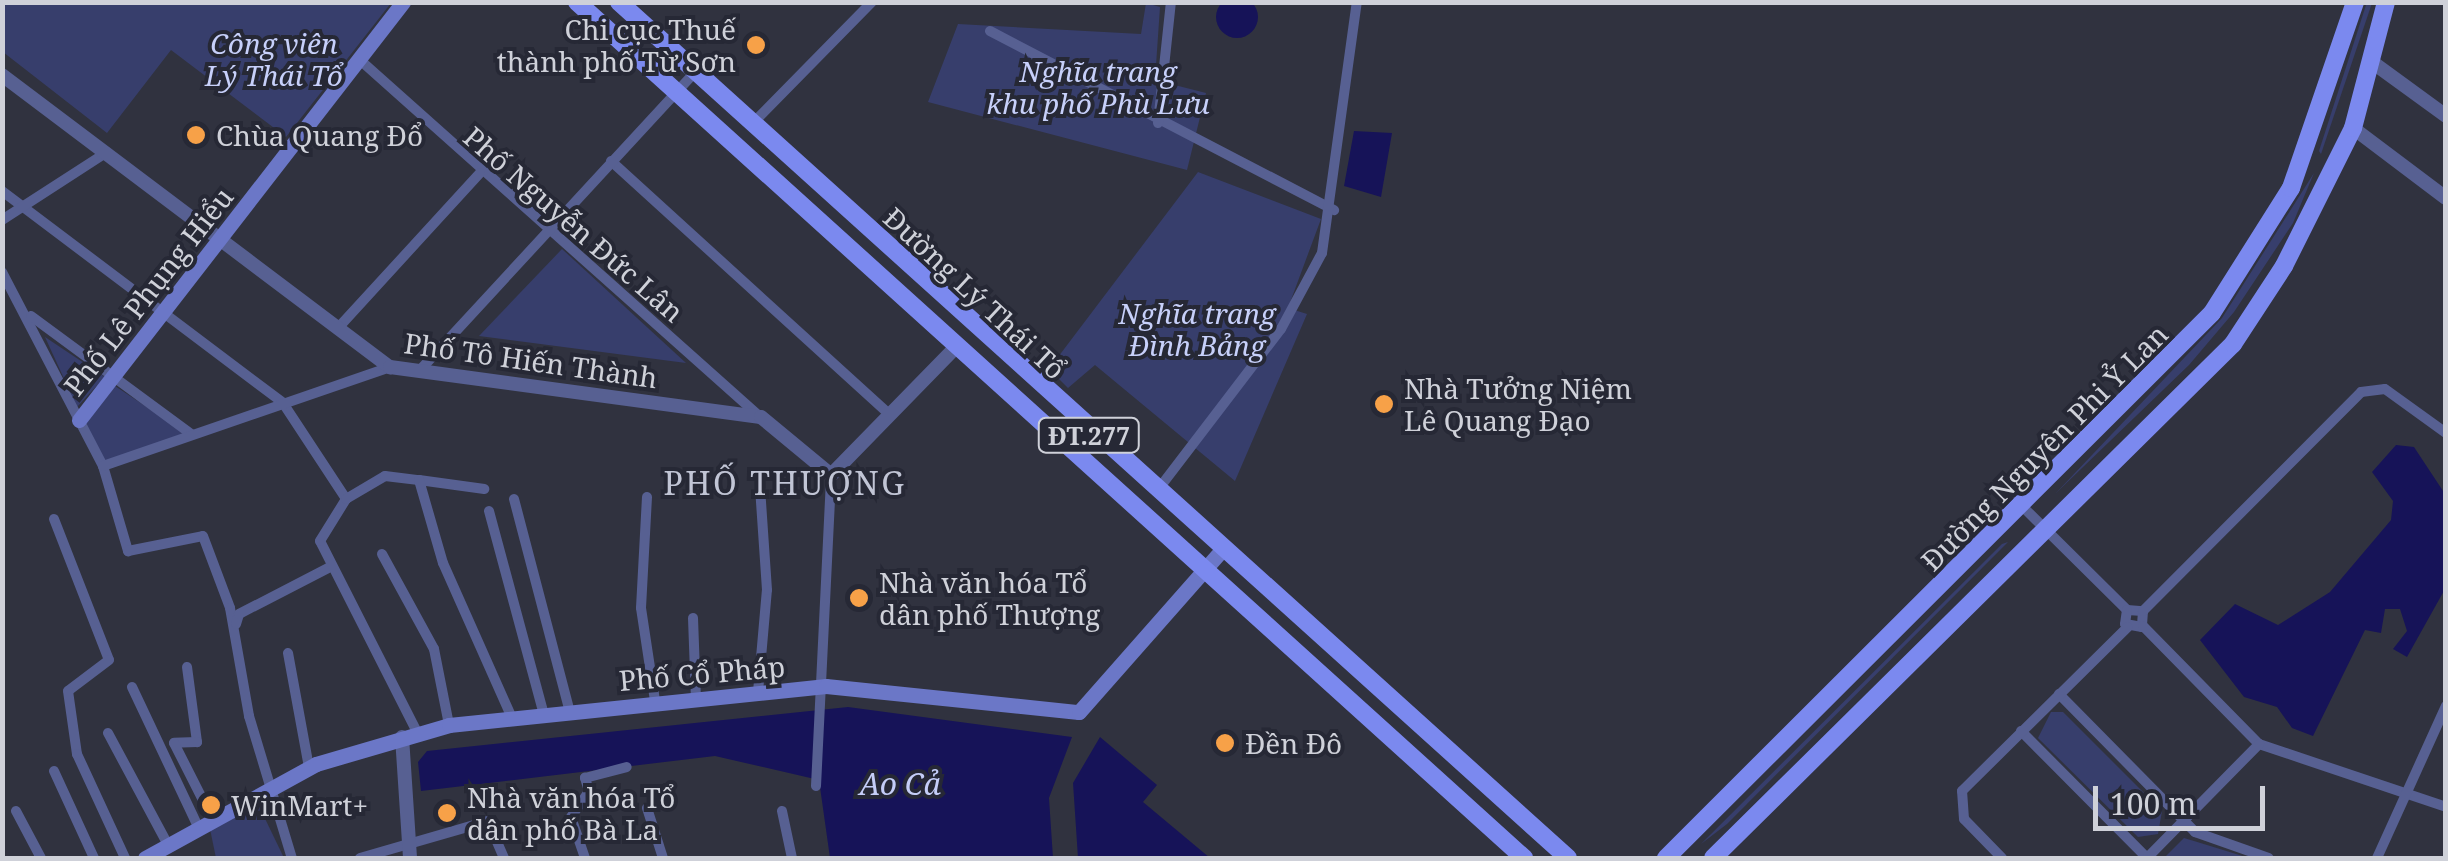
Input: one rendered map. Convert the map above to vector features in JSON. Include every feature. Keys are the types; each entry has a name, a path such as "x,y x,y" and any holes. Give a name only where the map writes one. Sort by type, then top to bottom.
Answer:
{"main road":[{"name":"Phố Lê Phụng Hiểu","path":"78,420 165,314 403,2"},
{"name":"Đường Lý Thái Tổ","path":"577,2 1200,572 1524,858"},
{"name":"Đường Lý Thái Tổ","path":"618,2 1154,494 1568,858"},
{"name":"Đường Nguyên Phi Ỷ Lan","path":"1666,858 2179,352 2254,256 2291,188 2355,2"},
{"path":"1713,858 2233,344 2284,266 2353,128 2386,2"},
{"path":"955,348 974,329"},
{"name":"Phố Cổ Pháp","path":"144,858 309,767 450,725 826,686 1078,712 1221,552"}],"street":[{"path":"752,124 872,2"},
{"path":"1158,123 1171,2"},
{"path":"1154,494 1281,329 1334,210 1357,2"},
{"path":"990,30 1158,123 1334,210"},
{"name":"Phố Nguyễn Đức Lân","path":"360,60 546,232 762,417"},
{"path":"2372,62 2446,116"},
{"path":"420,369 694,73"},
{"name":"Phố Tô Hiến Thành","path":"2,75 390,367 762,417"},
{"path":"2353,128 2446,198"},
{"path":"2,220 107,152"},
{"path":"611,161 890,415"},
{"path":"338,328 480,173"},
{"path":"2,191 283,404 346,499"},
{"path":"2,272 103,466 128,552 203,536 234,630 269,788 292,858"},
{"path":"26,312 190,434"},
{"path":"816,786 826,686 831,475 955,348"},
{"path":"103,466 390,367"},
{"path":"2446,432 2385,389 2362,392 2143,611 2143,626 2260,744 2446,807"},
{"path":"762,417 831,475"},
{"path":"407,852 410,735 320,541 346,499 385,476 484,489"},
{"path":"419,480 443,563 512,718"},
{"path":"758,692 767,590 760,486"},
{"path":"647,497 642,608 655,701"},
{"path":"514,499 570,712"},
{"path":"2022,506 2127,610 2143,611"},
{"path":"489,512 544,715"},
{"path":"54,518 109,660 68,691 77,754 126,858"},
{"path":"382,554 434,649 450,725"},
{"path":"234,630 238,614 330,568"},
{"path":"2127,610 2128,627"},
{"path":"692,618 696,698"},
{"path":"2002,858 1964,820 1960,798 2021,731 2128,627 2143,626"},
{"path":"288,653 309,767"},
{"path":"187,666 197,742 174,743 206,825"},
{"path":"132,686 206,825"},
{"path":"2059,694 2183,822 2269,858"},
{"path":"2377,858 2400,792 2446,706"},
{"path":"2021,731 2147,858 2260,744"},
{"path":"108,732 167,843"},
{"path":"585,858 571,817 589,791 584,778 626,767"},
{"path":"54,770 94,858"},
{"path":"647,808 664,858"},
{"path":"16,811 41,858"},
{"path":"782,811 792,858"},
{"path":"360,858 407,852 488,821 504,858"}],"green space":[{"path":"2367,2 2372,3 2321,154 2319,151"},
{"name":"Công viên Lý Thái Tổ","path":"2,3 391,3 286,137 171,50 107,133 3,52"},
{"name":"Nghĩa trang khu phố Phù Lưu","path":"1146,3 1160,7 1155,80 1206,93 1187,170 928,102 958,24 1141,34"},
{"name":"Nghĩa trang Đình Bảng","path":"1198,172 1321,219 1288,308 1307,314 1235,481 1095,365 1068,388 1049,369"},
{"path":"2314,173 2293,223 2234,312 2189,365 2055,494 2222,318"},
{"path":"562,249 686,363 479,336"},
{"path":"45,337 105,377 77,407"},
{"path":"115,386 186,433 104,463 84,424"},
{"path":"2008,542 1727,824 1701,844 2002,544"},
{"path":"2051,712 2063,712 2162,811 2158,834 2138,837 2038,738"},
{"path":"257,802 284,858 216,858 210,829"},
{"path":"2184,838 2194,841 2249,858 2164,858"}],"water":[{"path":"1237,-4 1252,2 1258,17 1252,32 1237,38 1222,32 1216,17 1222,2"},
{"path":"1354,131 1392,133 1381,197 1344,186"},
{"path":"2396,445 2414,447 2445,494 2445,589 2407,657 2393,649 2407,631 2400,609 2385,609 2381,633 2365,630 2313,736 2292,728 2277,707 2244,697 2200,640 2235,604 2278,625 2330,592 2391,520 2393,501 2372,472"},
{"name":"Ao Cả","path":"848,707 1072,737 1049,798 1053,858 830,858 819,780 715,756 421,791 418,762 427,751"},
{"path":"1100,737 1157,785 1143,802 1210,858 1078,858 1073,783"}],"place":[{"name":"Chi cục Thuế thành phố Từ Sơn","path":"756,45"},
{"name":"Chùa Quang Đổ","path":"196,135"},
{"name":"Nhà Tưởng Niệm Lê Quang Đạo","path":"1384,404"},
{"name":"Nhà văn hóa Tổ dân phố Thượng","path":"859,598"},
{"name":"Đền Đô","path":"1225,743"},
{"name":"WinMart+","path":"211,805"},
{"name":"Nhà văn hóa Tổ dân phố Bà La","path":"447,813"}],"district":[{"name":"PHỐ THƯỢNG","path":"785,483"}]}
